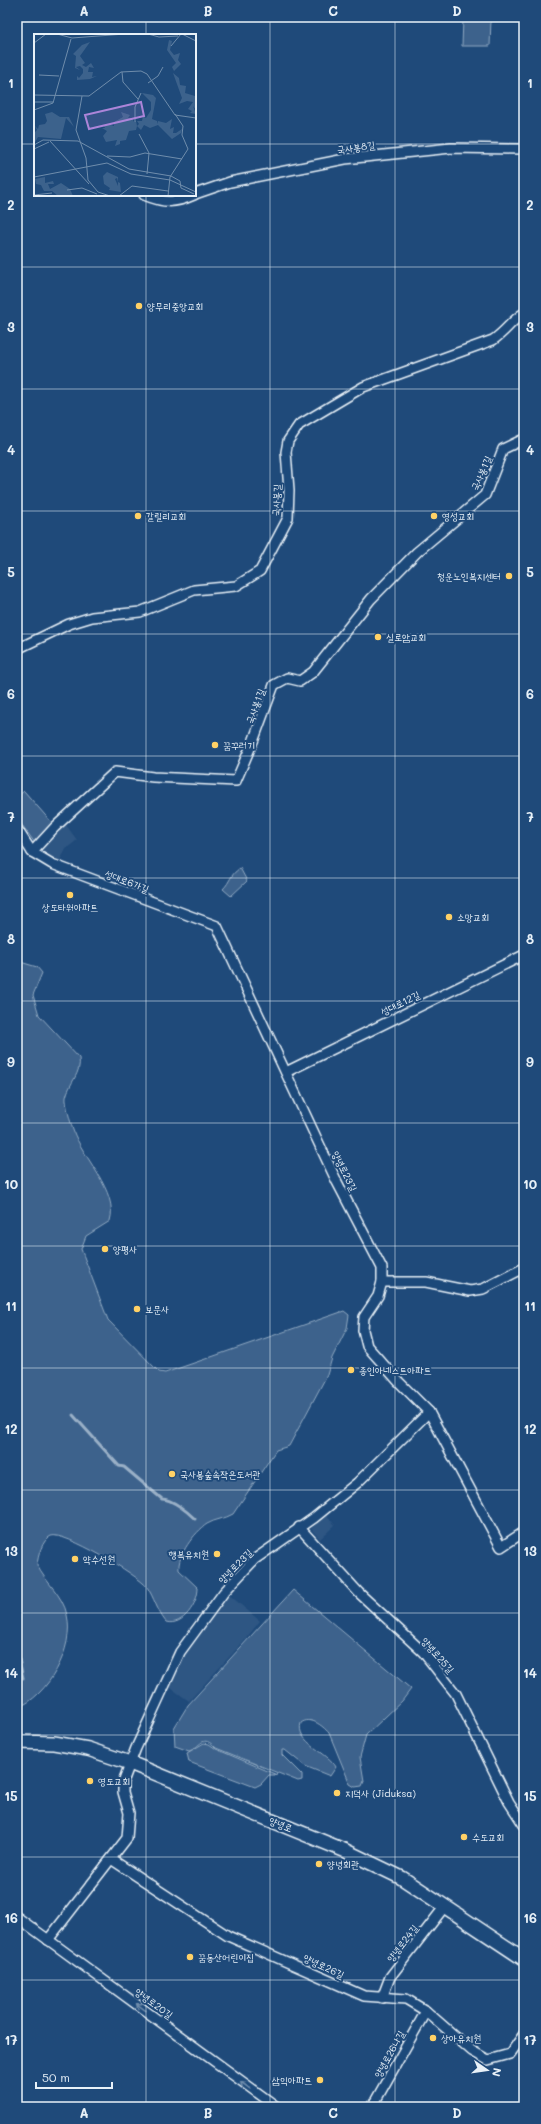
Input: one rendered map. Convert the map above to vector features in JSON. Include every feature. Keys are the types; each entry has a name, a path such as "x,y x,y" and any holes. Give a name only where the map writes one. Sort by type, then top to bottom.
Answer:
{"main road":[{"name":"양녕로","path":"17,1742 54,1743 81,1748 130,1763 346,1851 402,1878 524,1959"}],"street":[{"name":"국사봉8길","path":"196,194 211,187 239,180 345,160 451,148 524,149"},
{"name":"국사봉8길","path":"147,196 169,203 178,202 192,196"},
{"name":"국사봉길","path":"17,649 69,624 92,617 140,612 194,590 236,586 260,571 288,518 289,490 286,452 288,441 299,425 363,387 493,340 502,333 510,321 524,313"},
{"name":"국사봉1길","path":"32,852 55,827 115,772 153,777 236,781 254,739 274,685 287,678 300,682 313,672 371,599 416,552 485,495 503,449 524,439"},
{"path":"17,829 32,852"},
{"name":"성대로6가길","path":"32,852 52,864 217,926"},
{"name":"양녕로23길","path":"217,926 337,1182 382,1268 382,1282 378,1296 364,1317 363,1330 367,1346 398,1381 429,1412 501,1547 524,1532"},
{"name":"성대로12길","path":"286,1072 524,955"},
{"path":"382,1282 426,1282 470,1291 483,1289 524,1268"},
{"name":"양녕로23길","path":"48,1940 127,1838 129,1812 123,1792 123,1782 130,1763 180,1652 224,1592 255,1559 314,1518 357,1483 429,1412"},
{"name":"양녕로25길","path":"299,1527 359,1593 423,1652 456,1694 510,1802 524,1825"},
{"name":"양녕로26길","path":"111,1859 228,1936 364,1996 406,1999 426,2012 472,2051 488,2060 510,2054 524,2034"},
{"name":"양녕로24길","path":"382,1998 390,1977 445,1906"},
{"name":"양녕로20길","path":"17,1917 277,2107"},
{"name":"양녕로26나길","path":"372,2107 426,2012"}],"shaded area":[{"path":"463,19 491,19 490,46 462,46"},
{"path":"24,791 52,823 35,843 17,818 17,797"},
{"path":"66,825 77,840 66,849 58,864 50,861 38,850"},
{"path":"240,868 247,881 231,896 223,889"},
{"path":"17,961 37,967 42,973 33,995 39,1015 79,1058 79,1068 66,1097 67,1108 73,1130 105,1187 111,1210 110,1221 86,1236 81,1249 108,1320 159,1372 165,1373 344,1311 349,1315 347,1328 332,1358 327,1375 289,1446 276,1450 233,1514 207,1524 197,1532 184,1551 179,1564 179,1570 198,1588 192,1607 184,1617 172,1623 166,1622 147,1587 130,1573 100,1555 70,1540 58,1536 51,1536 45,1541 39,1553 37,1565 62,1601 65,1608 68,1628 67,1642 63,1656 49,1682 28,1702 17,1708"},
{"path":"326,1515 335,1525 320,1539 311,1529"},
{"path":"293,1590 411,1689 402,1701 366,1735 360,1757 364,1781 362,1786 355,1787 350,1784 329,1733 316,1722 308,1720 301,1723 300,1730 307,1741 326,1756 336,1767 330,1776 305,1766 285,1750 282,1750 282,1755 302,1775 302,1780 298,1781 216,1748 208,1742 204,1741 189,1751 175,1746 174,1728 188,1705"},
{"path":"228,1594 260,1621 244,1641 189,1701 168,1686 184,1655"},
{"path":"204,1743 277,1775 269,1775 261,1784 255,1787 189,1762 187,1753"}],"waterway":[{"path":"73,1415 119,1466 124,1467 162,1499 175,1503 195,1519"},
{"path":"17,1650 23,1678"}],"place":[{"name":"양무리중앙교회","path":"139,306"},
{"name":"갈릴리교회","path":"138,516"},
{"name":"영성교회","path":"434,516"},
{"name":"청운노인복지센터","path":"509,576"},
{"name":"실로암교회","path":"378,637"},
{"name":"꿈꾸러기","path":"215,745"},
{"name":"상도타워아파트","path":"70,895"},
{"name":"소망교회","path":"449,917"},
{"name":"양평사","path":"105,1249"},
{"name":"보문사","path":"137,1309"},
{"name":"종인아네스트아파트","path":"351,1370"},
{"name":"국사봉숲속작은도서관","path":"172,1474"},
{"name":"행복유치원","path":"217,1554"},
{"name":"약수선원","path":"75,1559"},
{"name":"영도교회","path":"90,1781"},
{"name":"지덕사 (Jiduksa)","path":"337,1793"},
{"name":"수도교회","path":"464,1837"},
{"name":"양녕회관","path":"319,1864"},
{"name":"꿈동산어린이집","path":"190,1957"},
{"name":"상아유치원","path":"433,2038"},
{"name":"삼익아파트","path":"320,2080"}]}
